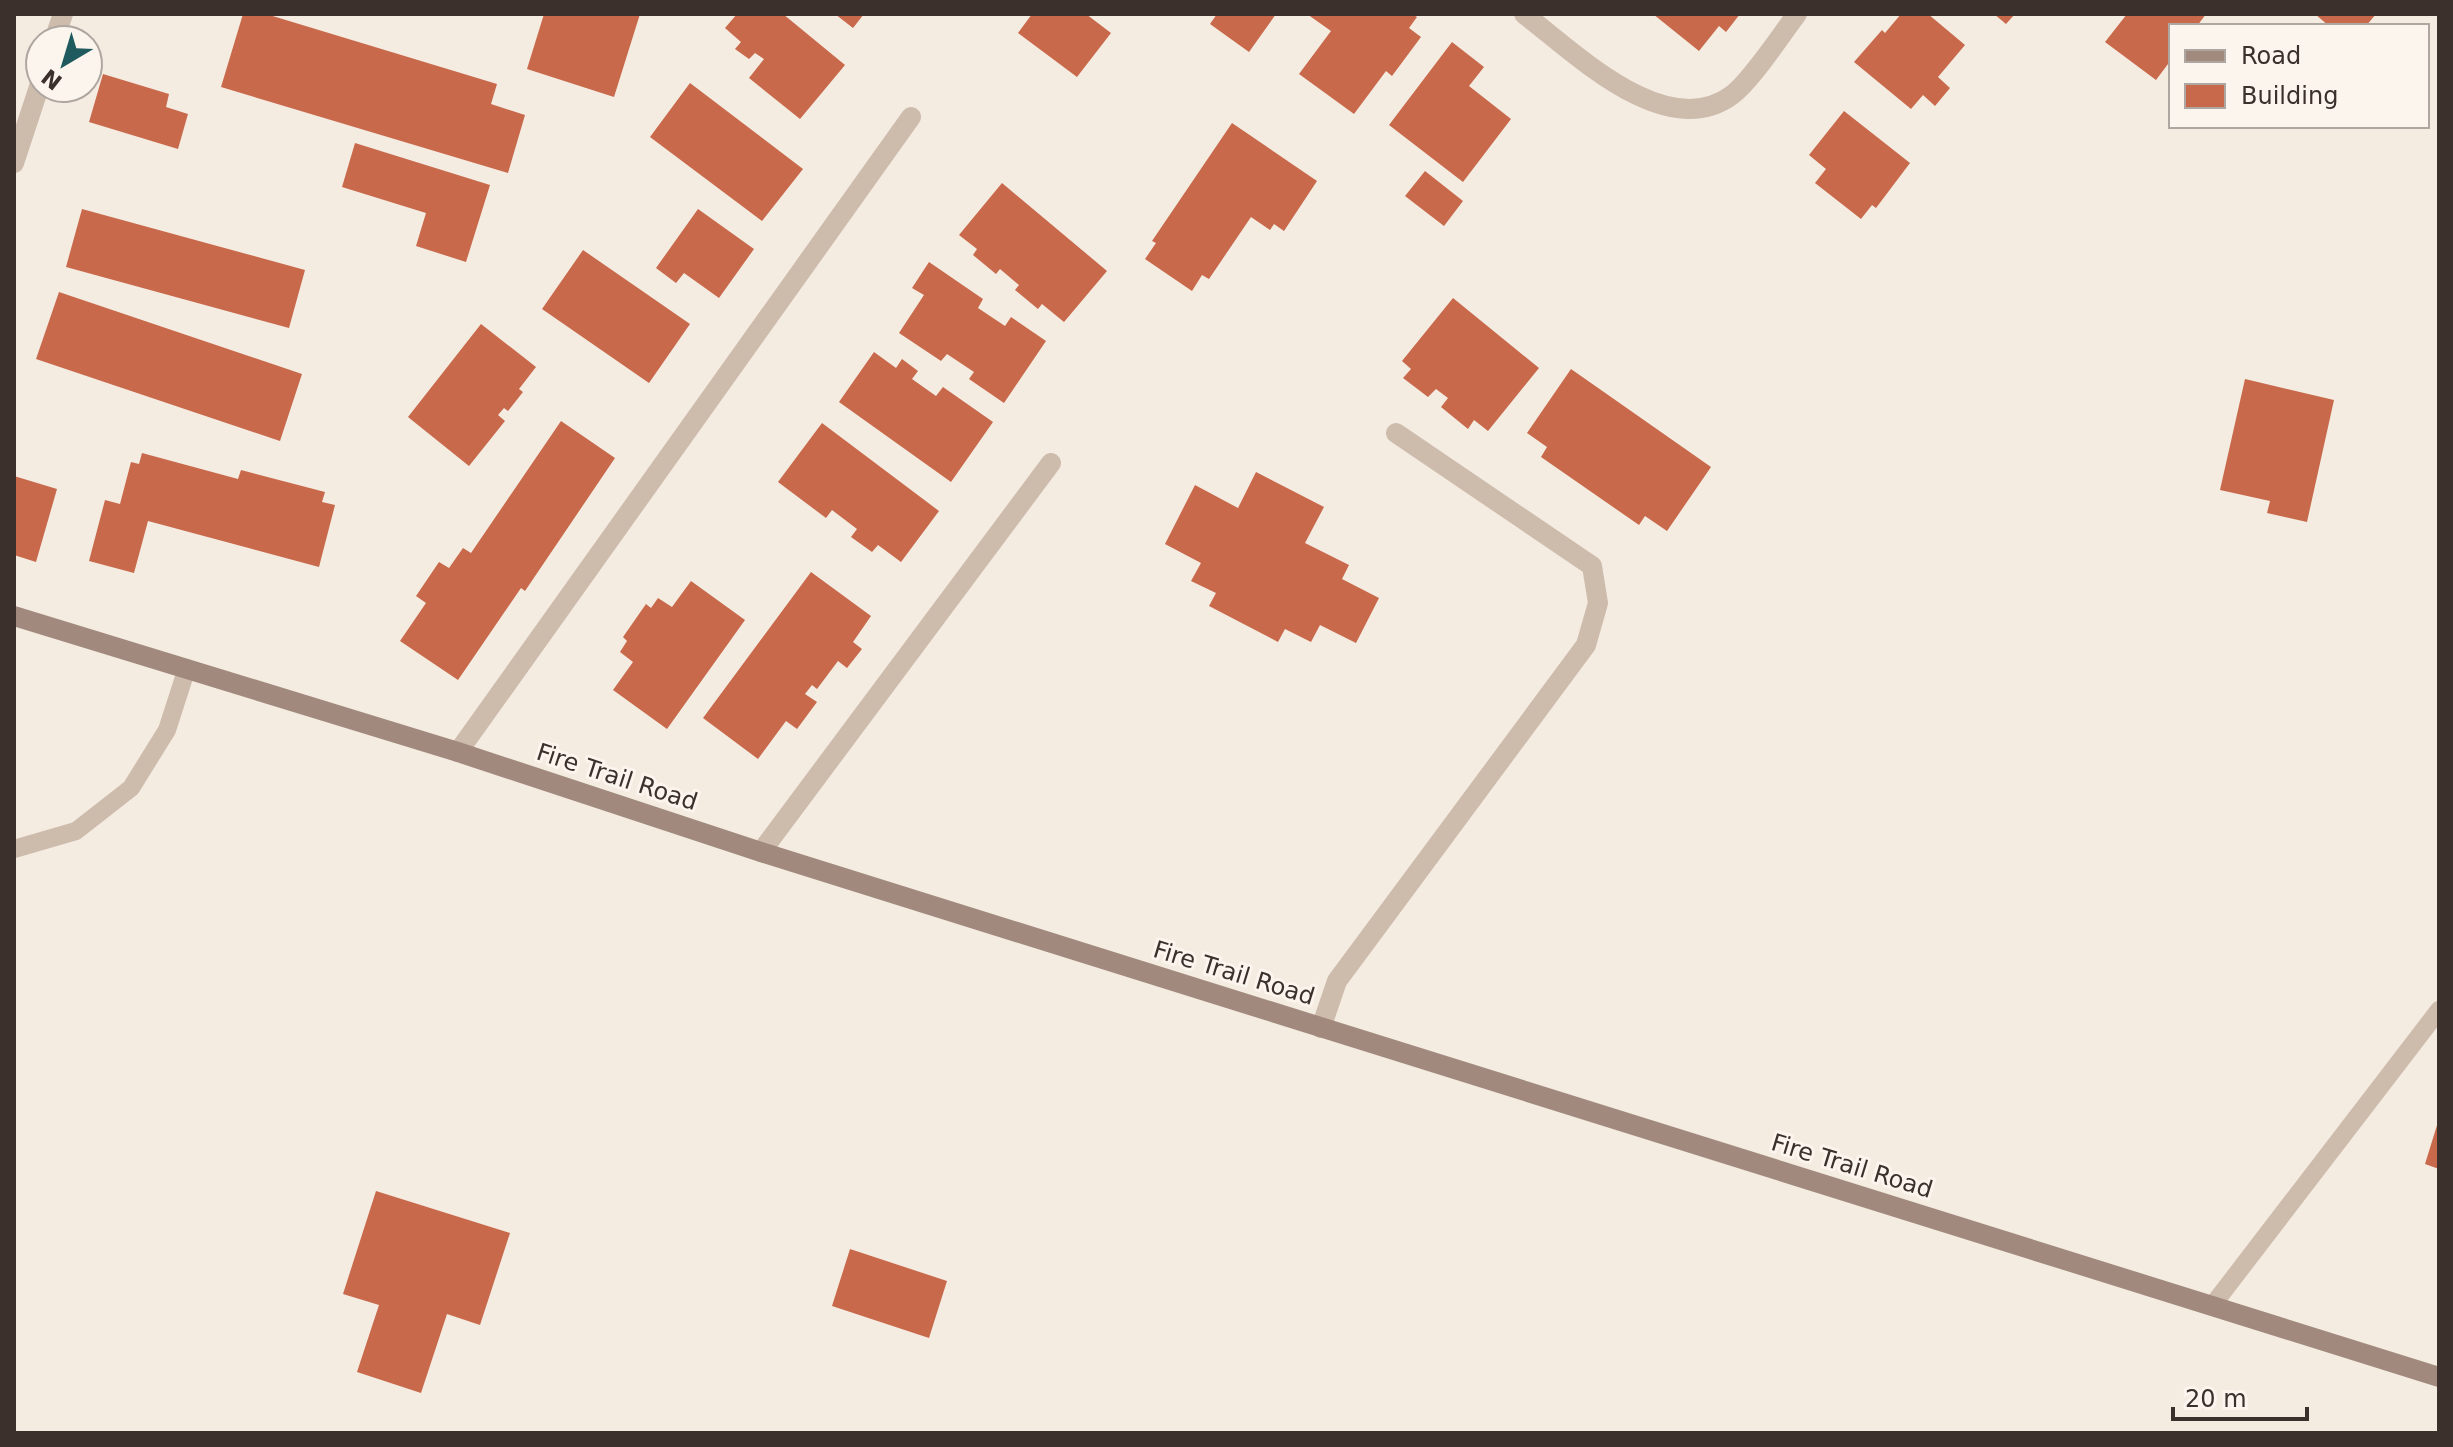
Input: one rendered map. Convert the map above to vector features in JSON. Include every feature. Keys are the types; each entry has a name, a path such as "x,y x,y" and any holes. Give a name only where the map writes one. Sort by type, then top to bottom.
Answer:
{"main road":[{"name":"Fire Trail Road","path":"14,616 458,752 761,852 2439,1377"}],"street":[{"path":"1524,14 1623,87 1660,106 1680,109 1701,108 1733,95 1797,14"},
{"path":"14,163 33,104"},
{"path":"458,752 911,117"},
{"path":"1321,1028 1337,981 1586,645 1598,603 1592,566 1396,433"},
{"path":"761,852 1051,463"}],"lane":[{"path":"14,849 76,831 131,788 167,730 187,668"},
{"path":"2212,1306 2439,1010"}],"building":[{"path":"243,14 266,14 497,84 491,104 525,115 508,173 221,87"},
{"path":"544,14 640,14 614,97 527,69"},
{"path":"737,14 783,14 845,65 800,119 749,78 764,59 755,53 749,59 735,49 741,42 725,28"},
{"path":"835,14 864,14 853,28"},
{"path":"1032,14 1086,14 1111,33 1077,77 1018,33"},
{"path":"1217,14 1276,14 1249,52 1210,24"},
{"path":"1307,14 1412,14 1417,17 1409,28 1421,37 1392,76 1386,71 1354,114 1299,74 1331,31"},
{"path":"1653,14 1740,14 1726,32 1719,26 1699,51"},
{"path":"1901,14 1928,14 1965,45 1938,77 1950,88 1935,106 1923,95 1911,109 1854,62"},
{"path":"1994,14 2015,14 2006,24"},
{"path":"2127,14 2206,14 2198,24 2169,24 2169,63 2156,80 2105,42"},
{"path":"2315,14 2376,14 2368,24 2327,24"},
{"path":"1452,42 1484,67 1469,86 1511,119 1463,182 1389,125"},
{"path":"104,74 169,94 166,107 188,114 178,149 89,122 94,104 104,104"},
{"path":"690,83 803,169 762,221 650,137"},
{"path":"1844,111 1910,163 1876,208 1872,205 1861,219 1815,183 1826,169 1809,155"},
{"path":"1232,123 1317,181 1284,231 1274,224 1270,230 1251,217 1209,279 1202,275 1192,291 1145,259 1156,243 1152,241"},
{"path":"355,143 490,185 466,262 416,246 426,213 342,187"},
{"path":"1425,171 1463,201 1444,226 1405,196"},
{"path":"1002,183 1107,271 1064,322 1042,304 1038,309 1015,290 1019,285 1000,269 996,274 973,255 977,249 959,235"},
{"path":"82,209 305,270 289,328 66,267"},
{"path":"698,209 754,249 719,298 684,273 676,283 656,268"},
{"path":"583,250 690,324 649,383 542,309"},
{"path":"929,262 983,299 978,308 1005,326 1011,317 1046,341 1004,403 969,379 974,372 947,354 941,361 899,333 924,295 912,288"},
{"path":"59,292 302,374 280,441 36,359"},
{"path":"1453,298 1539,368 1488,431 1474,420 1468,429 1441,407 1448,398 1436,389 1428,397 1403,378 1411,369 1402,361"},
{"path":"481,324 536,367 519,389 523,392 508,411 504,408 498,415 505,421 469,466 408,417"},
{"path":"874,352 896,368 902,359 918,371 912,379 936,396 943,387 993,422 951,482 839,402"},
{"path":"1571,369 1711,467 1667,531 1645,516 1639,525 1541,457 1547,447 1527,433"},
{"path":"2245,379 2334,400 2307,522 2267,513 2270,501 2220,490"},
{"path":"561,421 615,458 525,591 521,588 458,680 400,641 426,603 416,596 439,562 449,568 463,548 471,553"},
{"path":"822,423 939,511 901,562 878,545 872,552 851,537 857,529 832,510 826,518 778,482"},
{"path":"142,453 238,479 241,470 325,492 322,502 335,505 319,567 148,521 134,573 89,561 105,500 120,504 131,462 139,464"},
{"path":"1256,472 1324,507 1305,543 1349,565 1342,579 1379,598 1356,643 1320,625 1311,642 1285,629 1278,642 1209,606 1216,593 1191,581 1201,563 1165,544 1195,485 1238,508"},
{"path":"14,476 57,489 36,562 14,555"},
{"path":"811,572 871,616 853,642 862,649 847,668 838,661 817,689 812,685 805,694 817,702 797,729 786,721 758,759 703,718"},
{"path":"691,581 745,620 667,729 613,690 633,662 620,652 627,641 623,637 646,604 651,608 658,598 672,607"},
{"path":"2439,1122 2439,1169 2425,1164"},
{"path":"376,1191 510,1233 480,1325 447,1314 421,1393 357,1372 379,1305 343,1294"},
{"path":"850,1249 947,1281 929,1338 832,1306"}]}
